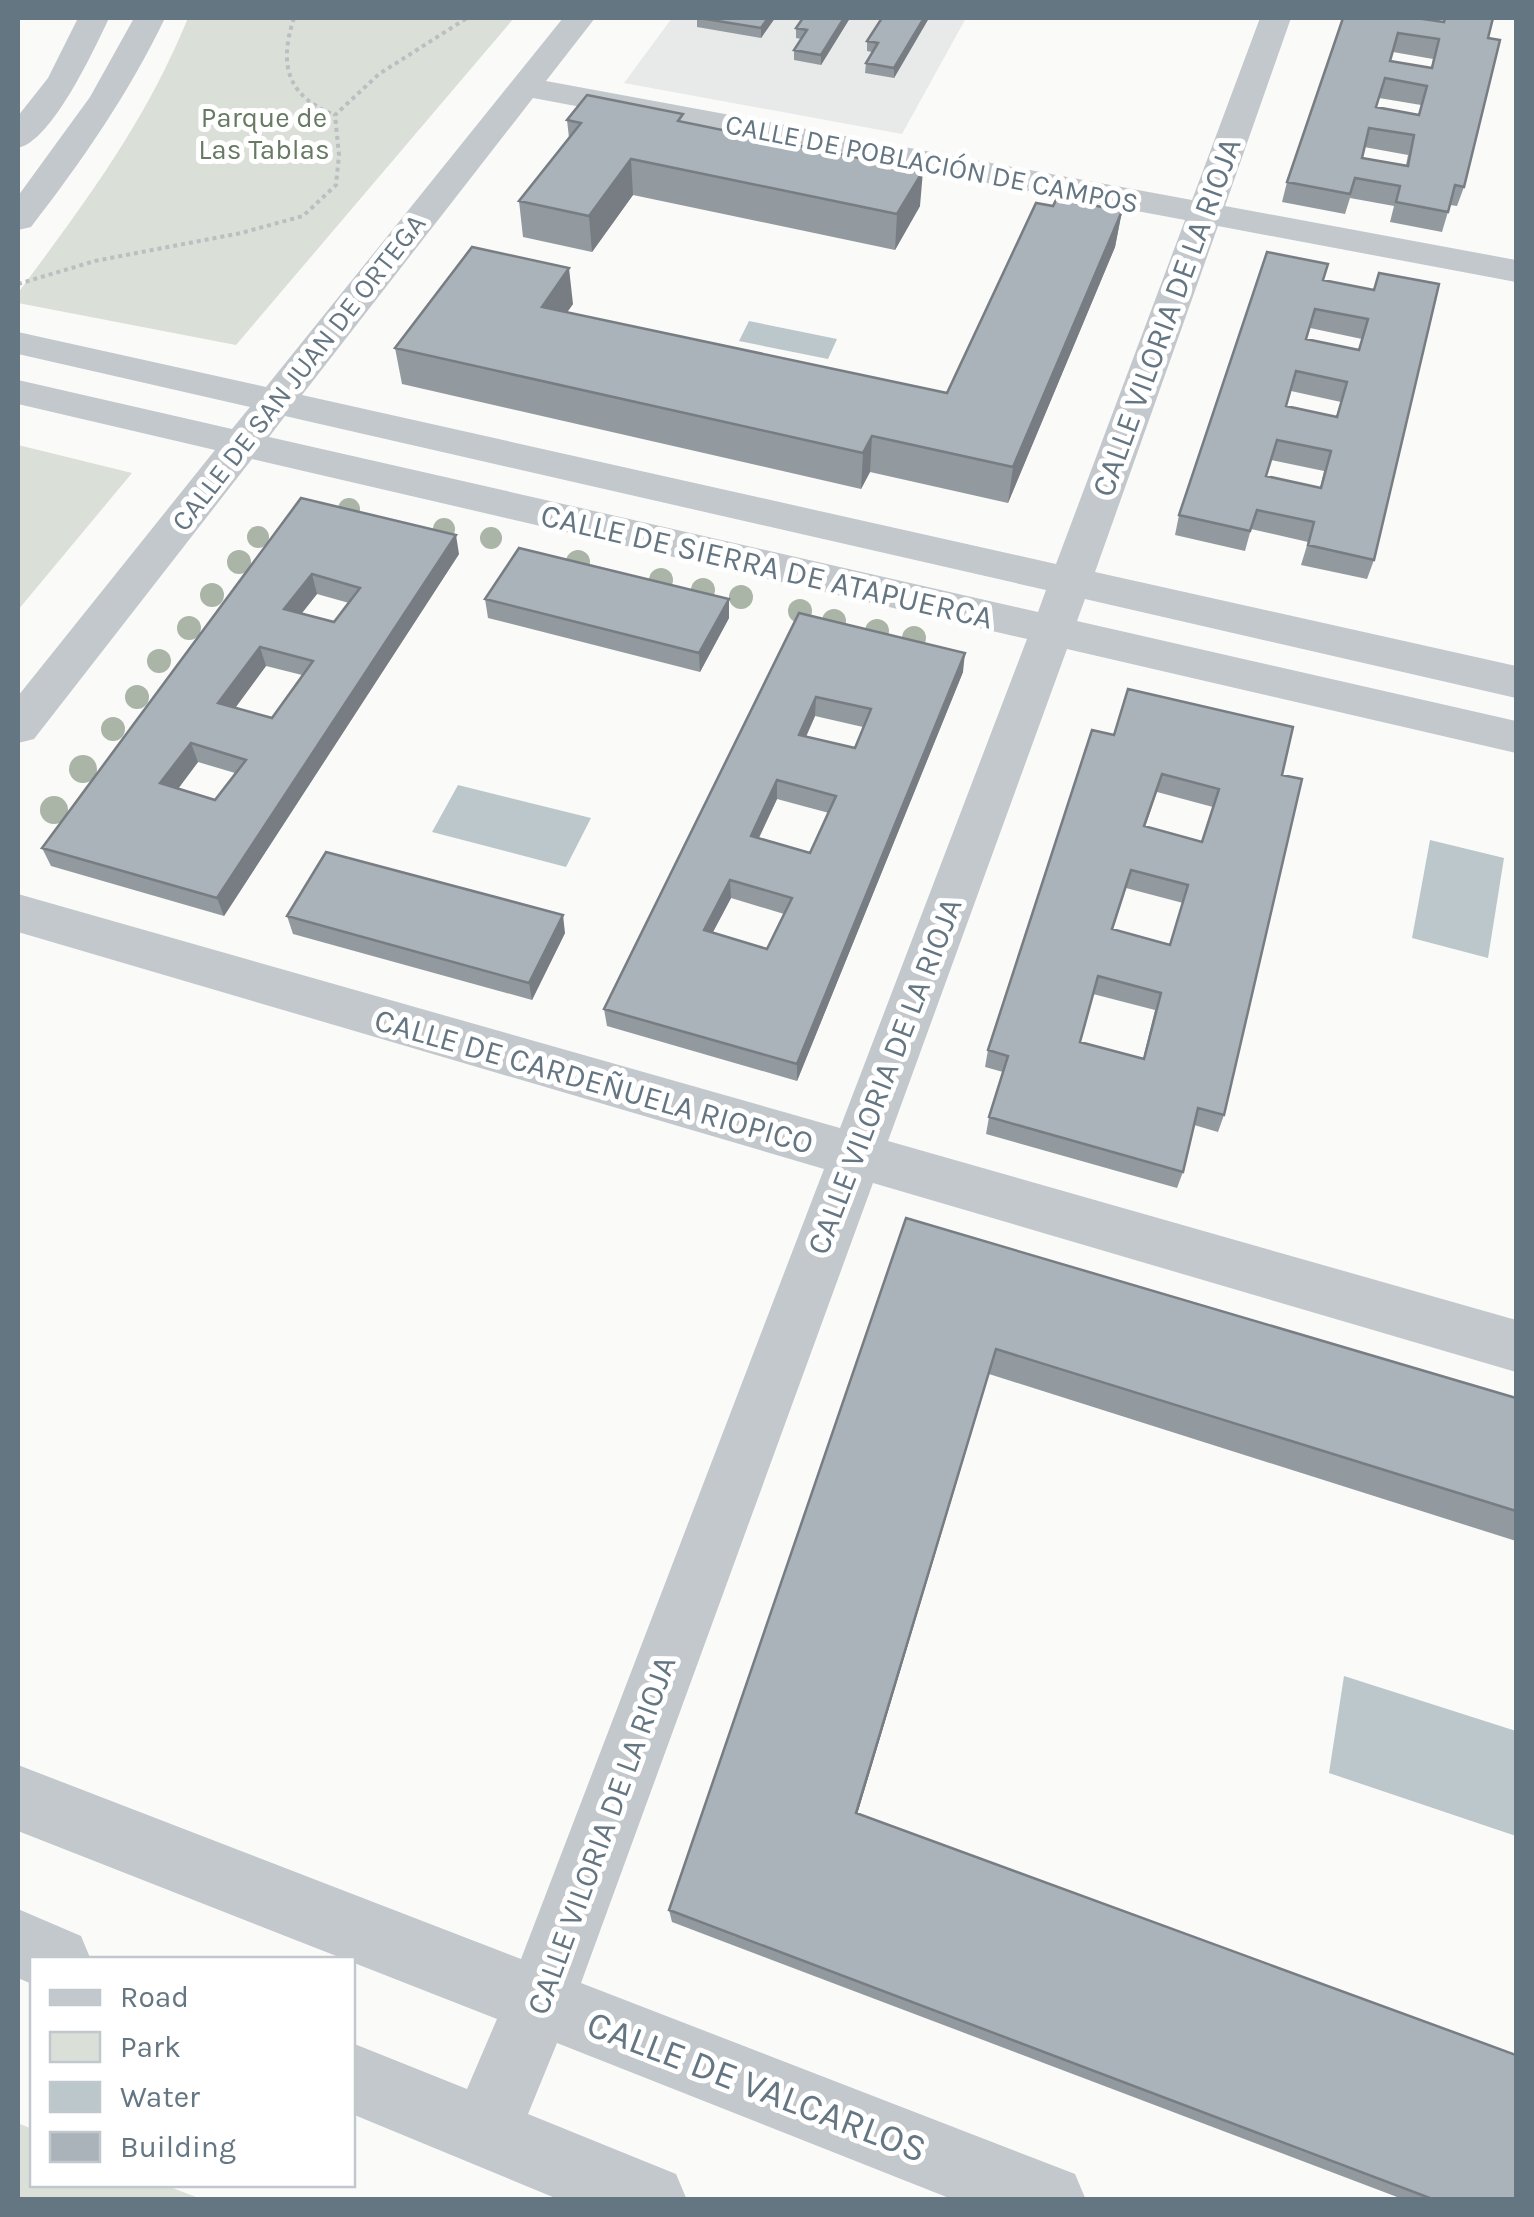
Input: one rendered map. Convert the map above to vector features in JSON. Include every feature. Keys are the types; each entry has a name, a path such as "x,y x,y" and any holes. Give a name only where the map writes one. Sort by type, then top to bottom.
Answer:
{"street":[{"path":"18,138 62,80 93,18"},
{"path":"18,219 77,145 126,68 150,18"},
{"name":"CALLE DE SAN JUAN DE ORTEGA","path":"18,727 579,18"},
{"name":"CALLE VILORIA DE LA RIOJA","path":"486,2132 540,2002 1070,583 1276,18"},
{"name":"CALLE DE POBLACIÓN DE CAMPOS","path":"524,87 1516,271"},
{"name":"CALLE DE SIERRA DE ATAPUERCA","path":"18,343 1516,682"},
{"name":"CALLE DE SIERRA DE ATAPUERCA","path":"18,392 1516,737"},
{"name":"CALLE DE CARDEÑUELA RIOPICO","path":"18,913 1516,1346"},
{"name":"CALLE DE VALCARLOS","path":"18,1798 1049,2200"},
{"path":"18,1944 50,1957"},
{"path":"355,2079 650,2200"}],"path":[{"path":"294,18 288,55 291,86 306,102 335,115"},
{"path":"335,115 378,74 467,18"},
{"path":"18,284 95,260 241,233 302,216 336,185 339,155 335,115"}],"shaded area":[{"path":"672,18 966,18 902,134 624,83"}],"green space":[{"name":"Parque de Las Tablas","path":"188,18 514,18 236,345 18,303 18,293 133,128"},
{"path":"18,445 132,473 18,610"},
{"path":"18,2123 30,2128 30,2187 170,2187 201,2199 18,2199"}],"water":[{"path":"749,321 837,339 828,359 739,341"},
{"path":"458,785 591,818 566,867 432,832"},
{"path":"1430,840 1504,858 1488,958 1412,938"},
{"path":"1344,1676 1516,1731 1516,1836 1329,1773"}],"building":[{"path":"699,18 768,18 761,28"},
{"path":"803,18 844,18 821,55 794,50 807,30 796,28"},
{"path":"882,18 924,18 894,68 866,63 878,43 867,41"},
{"path":"1343,18 1444,22 1445,18 1493,18 1488,38 1500,40 1464,187 1455,185 1448,212 1396,202 1400,186 1355,178 1350,194 1287,182","holes":["1398,33 1439,39 1432,68 1390,61","1385,78 1427,86 1419,115 1376,107","1369,128 1414,135 1408,166 1362,158"]},
{"path":"587,95 683,114 678,121 923,171 897,214 631,159 589,216 519,201 581,123 567,120"},
{"path":"1057,198 1122,211 1013,467 872,436 863,453 395,348 472,247 569,268 542,307 947,393 1036,203 1053,206"},
{"path":"1267,252 1328,264 1323,280 1374,290 1379,273 1439,284 1374,560 1308,545 1314,522 1257,510 1250,531 1179,515","holes":["1315,309 1368,319 1359,350 1306,339","1296,371 1347,382 1337,417 1286,406","1277,440 1331,451 1321,488 1266,476"]},
{"path":"301,498 456,535 217,898 42,848","holes":["312,574 360,588 334,622 284,609","260,647 313,661 272,718 218,703","191,743 246,760 215,800 160,783"]},
{"path":"519,548 729,599 699,653 485,599"},
{"path":"799,613 965,653 797,1064 604,1009","holes":["816,697 871,709 855,748 799,735","777,780 836,796 810,853 751,836","730,880 792,898 767,949 704,930"]},
{"path":"1128,689 1293,727 1282,775 1302,779 1224,1115 1198,1108 1183,1172 989,1117 1008,1056 988,1050 1092,730 1114,735","holes":["1162,774 1219,789 1202,842 1144,826","1131,870 1188,885 1170,945 1112,929","1098,976 1161,993 1144,1059 1080,1042"]},
{"path":"326,852 563,915 529,983 287,916"},
{"path":"906,1218 1516,1398 1516,1511 996,1349 856,1813 1516,2055 1516,2200 1435,2200 669,1910"}]}
